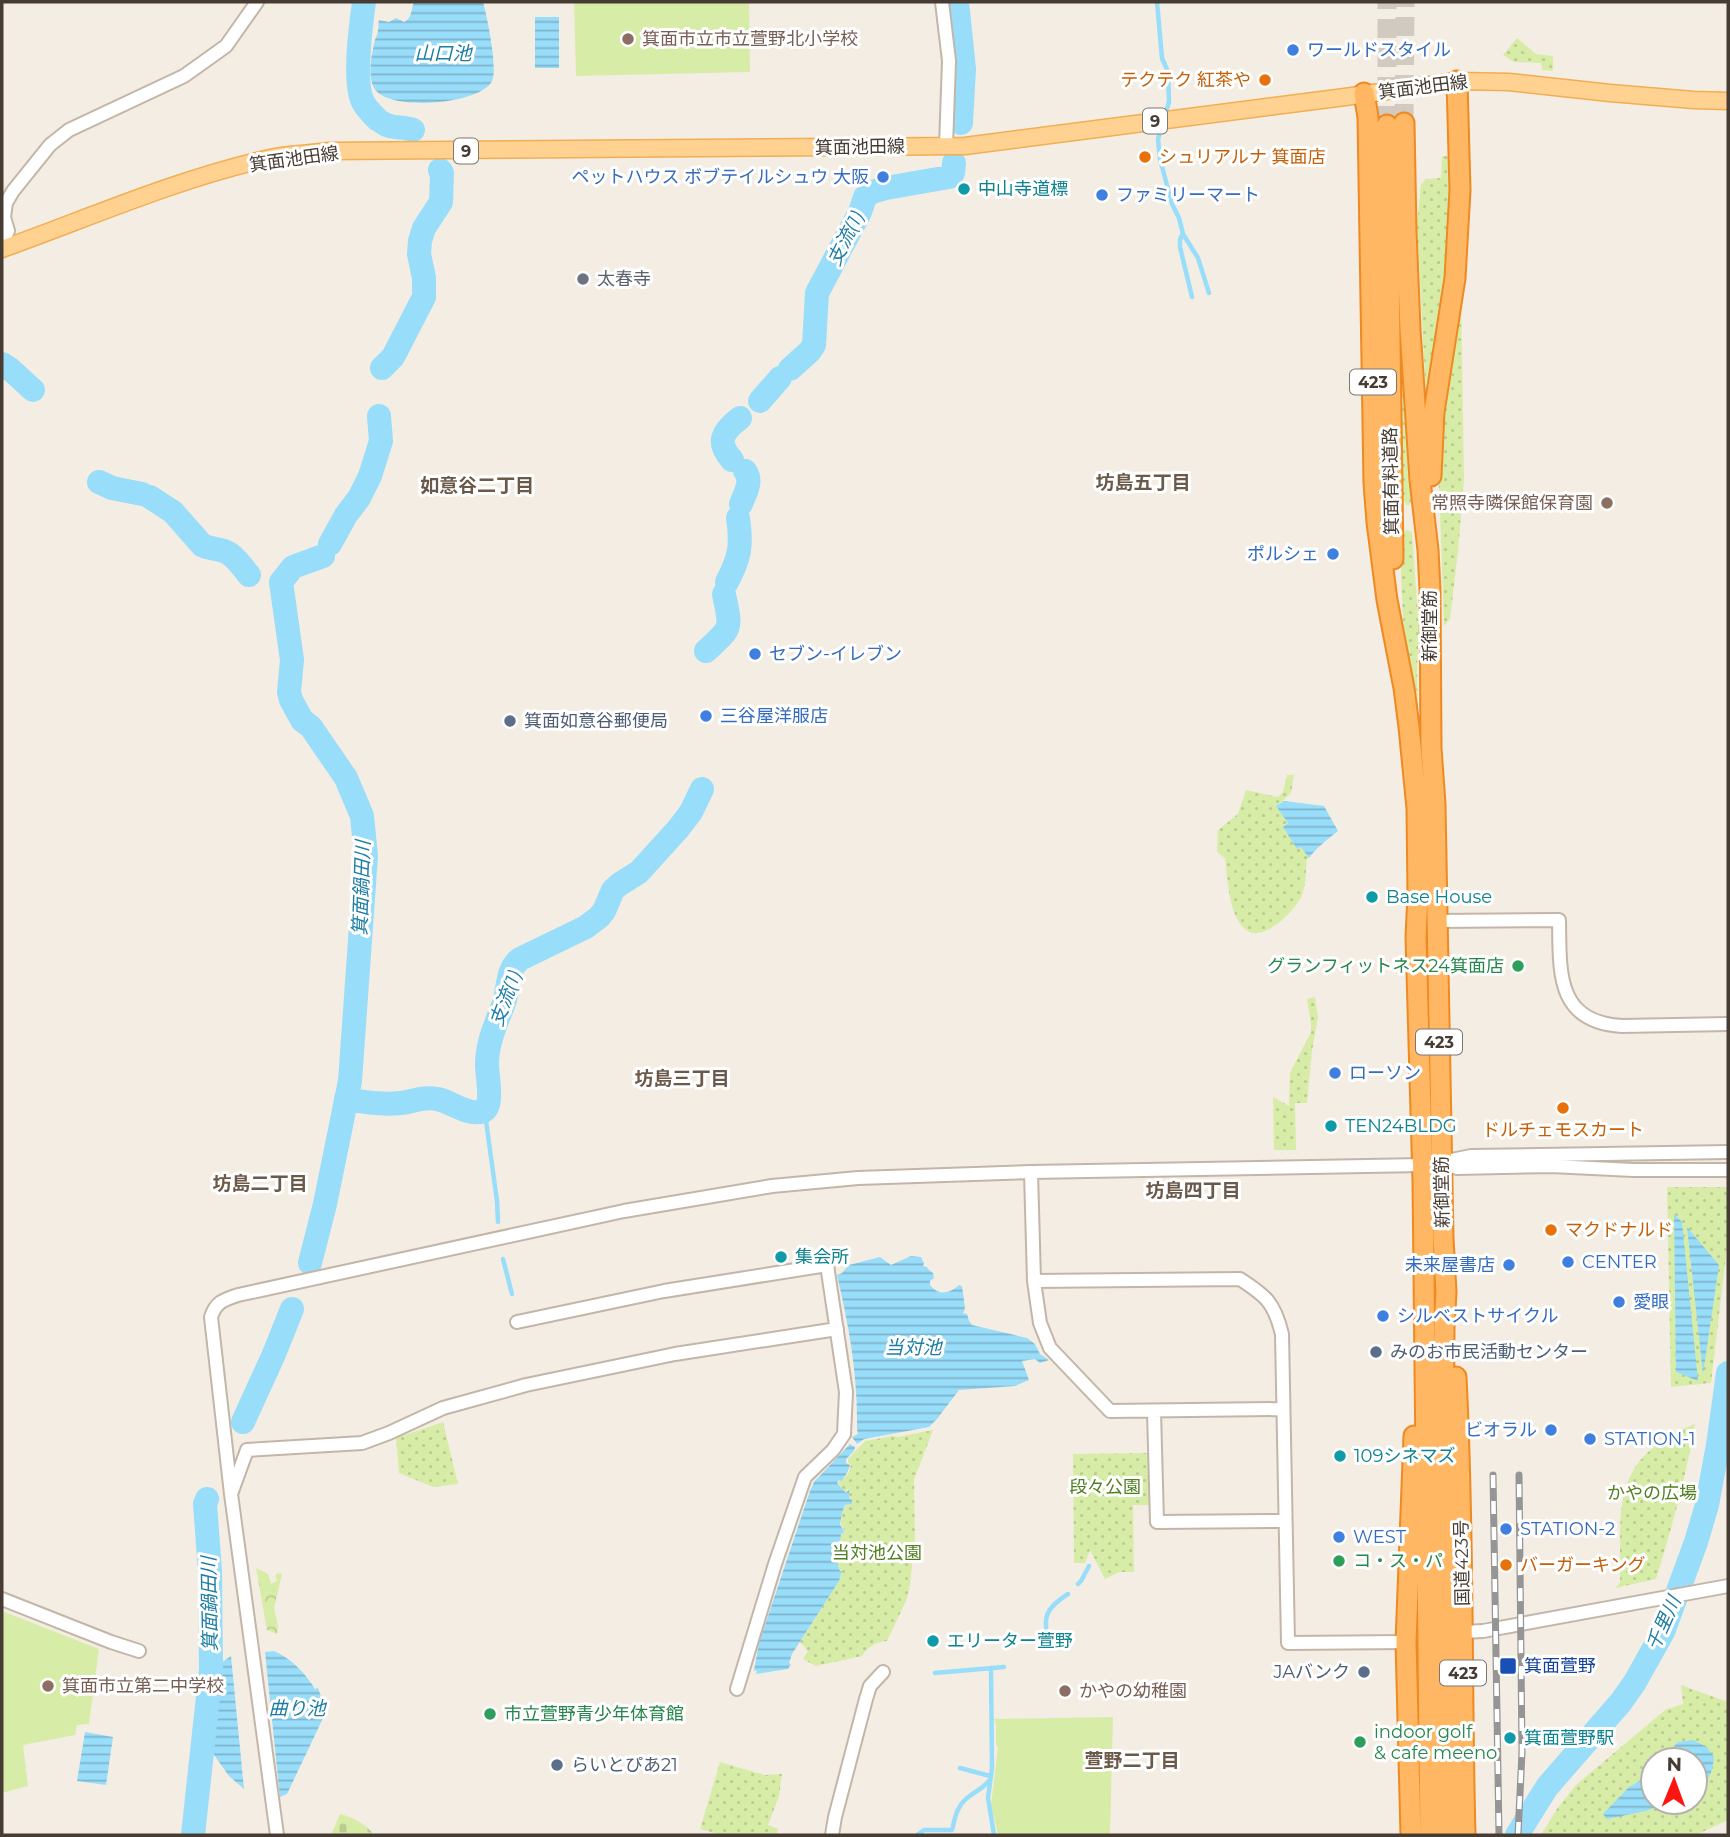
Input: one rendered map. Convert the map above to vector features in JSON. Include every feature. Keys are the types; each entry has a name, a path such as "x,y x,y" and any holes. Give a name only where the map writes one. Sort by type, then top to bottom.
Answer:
{"highway":[{"name":"423","path":"1429,550 1433,522 1431,462 1434,421 1455,278 1460,190 1457,81"},
{"name":"423","path":"1364,93 1368,117 1375,496 1387,600 1399,669"},
{"name":"箕面有料道路","path":"1399,669 1392,527 1396,124 1406,231 1422,511 1429,550"},
{"name":"新御堂筋","path":"1429,550 1432,639 1431,748 1435,804 1446,1292 1438,1813 1430,1835"},
{"name":"新御堂筋","path":"1399,669 1409,727 1416,808 1424,1338 1438,1813 1446,1835"},
{"name":"国道423号","path":"1446,1292 1456,1376 1459,1431 1465,1835"},
{"name":"423","path":"1411,1835 1406,1642 1415,1421 1424,1338"}],"main road":[{"name":"箕面池田線","path":"2,247 199,176 273,158 329,151 946,146 988,143 1457,81 1509,82 1610,93 1728,101"}],"street":[{"path":"2,247 8,231 4,218 6,203 50,145 69,130 184,76 226,46 257,2"},
{"path":"942,2 949,61 946,146"},
{"path":"1437,921 1559,920 1560,973 1563,985 1573,1004 1588,1017 1601,1023 1622,1026 1728,1024"},
{"path":"277,1835 231,1494 211,1317 215,1306 226,1299 624,1211 772,1186 858,1178 1031,1172 1422,1165 1471,1156 1728,1152"},
{"path":"1442,1163 1457,1168 1551,1166 1633,1170 1728,1170"},
{"path":"1031,1172 1034,1281 1040,1323 1050,1348 1110,1411 1282,1409"},
{"path":"517,1322 664,1291 827,1265 846,1392 844,1434 833,1450 805,1477 737,1689"},
{"path":"1034,1281 1240,1279 1264,1295 1277,1314 1282,1334 1288,1643 1406,1642"},
{"path":"231,1494 247,1450 362,1443 443,1408 526,1385 675,1354 837,1329"},
{"path":"1154,1411 1157,1522 1284,1521"},
{"path":"1463,1632 1483,1631 1728,1586"},
{"path":"2,1599 139,1651"},
{"path":"832,1835 870,1686 883,1672"}],"green space":[{"name":"箕面市立市立萱野北小学校","path":"574,2 749,2 750,72 576,76"},
{"path":"1517,38 1536,54 1553,56 1553,71 1542,70 1541,63 1514,62 1503,55"},
{"path":"1442,156 1451,156 1453,227 1427,417 1417,223 1421,184 1426,179 1441,178"},
{"path":"1461,289 1464,480 1450,619 1444,626 1438,456"},
{"path":"1399,321 1411,502 1408,506 1404,502 1401,478"},
{"path":"1404,532 1412,532 1419,630 1418,717 1403,621 1401,572"},
{"path":"1287,775 1294,775 1291,793 1277,806 1288,823 1283,827 1298,849 1301,846 1309,858 1304,888 1300,899 1288,915 1270,928 1253,933 1240,923 1232,906 1225,858 1217,852 1218,830 1238,814 1246,790 1278,797 1283,792"},
{"path":"1315,997 1318,1017 1307,1103 1295,1103 1296,1150 1274,1150 1273,1097 1289,1106 1290,1073 1311,1032 1307,999"},
{"path":"1667,1187 1728,1187 1728,1239 1711,1383 1671,1387"},
{"path":"443,1422 458,1484 433,1487 399,1473 396,1438"},
{"name":"かやの広場","path":"1695,1424 1678,1502 1656,1579 1615,1588 1620,1583 1622,1508 1626,1487 1634,1469 1667,1438"},
{"name":"当対池公園","path":"933,1430 914,1480 915,1538 910,1585 906,1601 887,1641 872,1646 862,1656 816,1666 803,1659 808,1651 800,1642 842,1572 837,1566 835,1543 840,1543 841,1534 846,1532 841,1525 842,1513 846,1505 852,1504 852,1500 849,1498 849,1489 846,1493 838,1483 849,1472 851,1465 848,1459 865,1441"},
{"name":"段々公園","path":"1149,1453 1149,1505 1133,1505 1134,1572 1119,1572 1105,1579 1090,1550 1085,1563 1074,1563 1073,1454"},
{"path":"256,1568 268,1574 271,1584 277,1581 275,1575 282,1574 274,1608 277,1634 267,1630"},
{"path":"2,1611 99,1649 89,1724 77,1725 75,1735 23,1745 28,1786 2,1793"},
{"path":"1681,1685 1728,1702 1728,1820 1696,1835 1541,1835 1576,1785 1665,1710 1683,1704"},
{"path":"1113,1717 1110,1835 998,1835 991,1805 998,1747 994,1719"},
{"path":"720,1762 765,1775 782,1774 779,1796 768,1825 778,1829 777,1835 722,1835 700,1829"},
{"path":"340,1814 359,1822 374,1835 331,1835"}],"water":[{"name":"山口池","path":"414,2 483,2 494,66 492,81 484,89 453,100 414,103 382,96 374,88 371,64 379,20 389,22 396,18 407,21"},
{"path":"535,17 559,17 559,68 535,68"},
{"path":"1284,801 1324,806 1338,831 1309,858 1301,847 1297,849 1283,827 1288,823 1276,806"},
{"path":"1674,1214 1682,1222 1698,1381 1676,1372"},
{"path":"1687,1227 1719,1265 1703,1374"},
{"name":"当対池","path":"911,1256 921,1257 923,1266 933,1273 934,1278 930,1285 937,1291 948,1292 959,1285 962,1286 965,1308 963,1313 967,1314 972,1325 1027,1338 1035,1344 1040,1354 1049,1360 1040,1363 1035,1359 1022,1361 1029,1380 1015,1386 959,1390 929,1427 864,1439 857,1444 852,1437 858,1434 854,1370 837,1275 849,1265 880,1257 891,1265"},
{"path":"850,1444 855,1447 846,1459 846,1463 850,1465 848,1471 842,1481 837,1483 846,1493 849,1489 849,1498 852,1500 852,1504 845,1505 842,1513 840,1525 845,1532 841,1534 840,1543 834,1543 838,1568 842,1571 839,1581 792,1654 788,1669 756,1674 757,1671 754,1670 759,1643 810,1491 814,1482"},
{"name":"曲り池","path":"274,1651 292,1662 315,1689 318,1688 325,1708 325,1714 287,1794 280,1797 265,1652"},
{"path":"231,1656 244,1789 229,1776 212,1752 221,1663"},
{"path":"85,1732 113,1737 106,1785 77,1781"},
{"path":"1693,1740 1705,1746 1674,1746 1678,1742"},
{"path":"1709,1750 1714,1757 1709,1776"},
{"path":"1639,1781 1639,1812 1607,1819 1603,1814 1629,1787"}],"waterway":[{"name":"箕面鍋田川","path":"364,2 359,53 360,93 367,109 377,119"},
{"name":"支流(1)","path":"957,2 964,69 961,123"},
{"path":"1157,2 1162,58 1168,72 1169,102 1164,118"},
{"name":"箕面鍋田川","path":"383,123 413,130"},
{"path":"1162,126 1158,139 1160,159 1172,204 1183,234 1198,258 1209,293"},
{"name":"支流(1)","path":"790,369 814,345 817,293 860,212 865,197 886,188 949,177 953,173 954,163"},
{"name":"箕面鍋田川","path":"382,368 393,357 424,297 420,241 424,228 441,202 440,170"},
{"path":"1182,235 1180,247 1192,297"},
{"path":"2,364 33,390"},
{"name":"支流(1)","path":"760,401 780,378"},
{"name":"箕面鍋田川","path":"330,544 370,476 381,441 379,416"},
{"name":"支流(1)","path":"732,460 724,448 723,438 740,418"},
{"name":"支流(1)","path":"741,504 748,483 745,471"},
{"path":"99,482 112,488 142,494"},
{"path":"150,497 173,512 202,545 228,553 249,575"},
{"name":"支流(1)","path":"727,582 739,551 738,518"},
{"name":"箕面鍋田川","path":"310,1263 350,1081 366,856 362,816 346,778 311,727 302,720 289,692 292,660 281,582 293,567 323,556"},
{"name":"支流(1)","path":"706,651 728,627 724,594"},
{"name":"支流(1)","path":"346,1099 386,1104 431,1098 471,1112 483,1111 489,1097 487,1065 492,1033 515,963 586,927 599,917 613,890 639,872 678,829 691,812 702,789"},
{"path":"486,1121 498,1222"},
{"path":"503,1259 512,1294"},
{"name":"箕面鍋田川","path":"243,1422 292,1309"},
{"name":"千里川","path":"1517,1835 1547,1787 1621,1702 1663,1632 1707,1505 1728,1373"},
{"name":"箕面鍋田川","path":"193,1835 211,1669 210,1571 205,1504 207,1499"},
{"path":"1078,1584 1089,1566"},
{"path":"1049,1649 1046,1630 1049,1611 1068,1594"},
{"path":"935,1673 1004,1667"},
{"path":"991,1668 992,1768 988,1798 994,1835"},
{"path":"960,1768 990,1776"},
{"path":"917,1835 924,1830 952,1830 956,1813 962,1804 989,1781"}],"tunnel":[{"path":"1387,2 1387,125"},
{"path":"1404,123 1405,2"}],"railway":[{"path":"1493,1475 1499,1835"},
{"path":"1518,1835 1522,1752 1519,1475"}],"place":[{"name":"箕面市立市立萱野北小学校","path":"628,39"},
{"name":"ワールドスタイル","path":"1293,50"},
{"name":"テクテク 紅茶や","path":"1265,80"},
{"name":"シュリアルナ 箕面店","path":"1145,157"},
{"name":"ペットハウス ボブテイルシュウ 大阪","path":"883,177"},
{"name":"中山寺道標","path":"964,189"},
{"name":"ファミリーマート","path":"1102,195"},
{"name":"太春寺","path":"583,279"},
{"name":"常照寺隣保館保育園","path":"1607,503"},
{"name":"ポルシェ","path":"1333,554"},
{"name":"セブン-イレブン","path":"755,654"},
{"name":"三谷屋洋服店","path":"706,716"},
{"name":"箕面如意谷郵便局","path":"510,721"},
{"name":"Base House","path":"1372,897"},
{"name":"グランフィットネス24箕面店","path":"1518,966"},
{"name":"ローソン","path":"1335,1073"},
{"name":"ドルチェモスカート","path":"1563,1108"},
{"name":"TEN24BLDG","path":"1331,1126"},
{"name":"マクドナルド","path":"1551,1230"},
{"name":"集会所","path":"781,1257"},
{"name":"CENTER","path":"1568,1262"},
{"name":"未来屋書店","path":"1509,1265"},
{"name":"愛眼","path":"1619,1302"},
{"name":"シルベストサイクル","path":"1383,1316"},
{"name":"みのお市民活動センター","path":"1376,1352"},
{"name":"ビオラル","path":"1551,1430"},
{"name":"STATION-1","path":"1590,1439"},
{"name":"109シネマズ","path":"1340,1456"},
{"name":"STATION-2","path":"1506,1529"},
{"name":"WEST","path":"1339,1537"},
{"name":"コ・ス・パ","path":"1339,1561"},
{"name":"バーガーキング","path":"1506,1565"},
{"name":"エリーター萱野","path":"933,1641"},
{"name":"箕面萱野","path":"1508,1666"},
{"name":"JAバンク","path":"1364,1672"},
{"name":"箕面市立第二中学校","path":"48,1686"},
{"name":"かやの幼稚園","path":"1065,1691"},
{"name":"市立萱野青少年体育館","path":"490,1714"},
{"name":"箕面萱野駅","path":"1510,1738"},
{"name":"indoor golf & cafe meeno","path":"1360,1742"},
{"name":"らいとぴあ21","path":"557,1765"}],"district":[{"name":"坊島五丁目","path":"1143,482"},
{"name":"如意谷二丁目","path":"477,485"},
{"name":"坊島三丁目","path":"682,1078"},
{"name":"坊島二丁目","path":"260,1183"},
{"name":"坊島四丁目","path":"1193,1190"},
{"name":"萱野二丁目","path":"1132,1760"}]}
